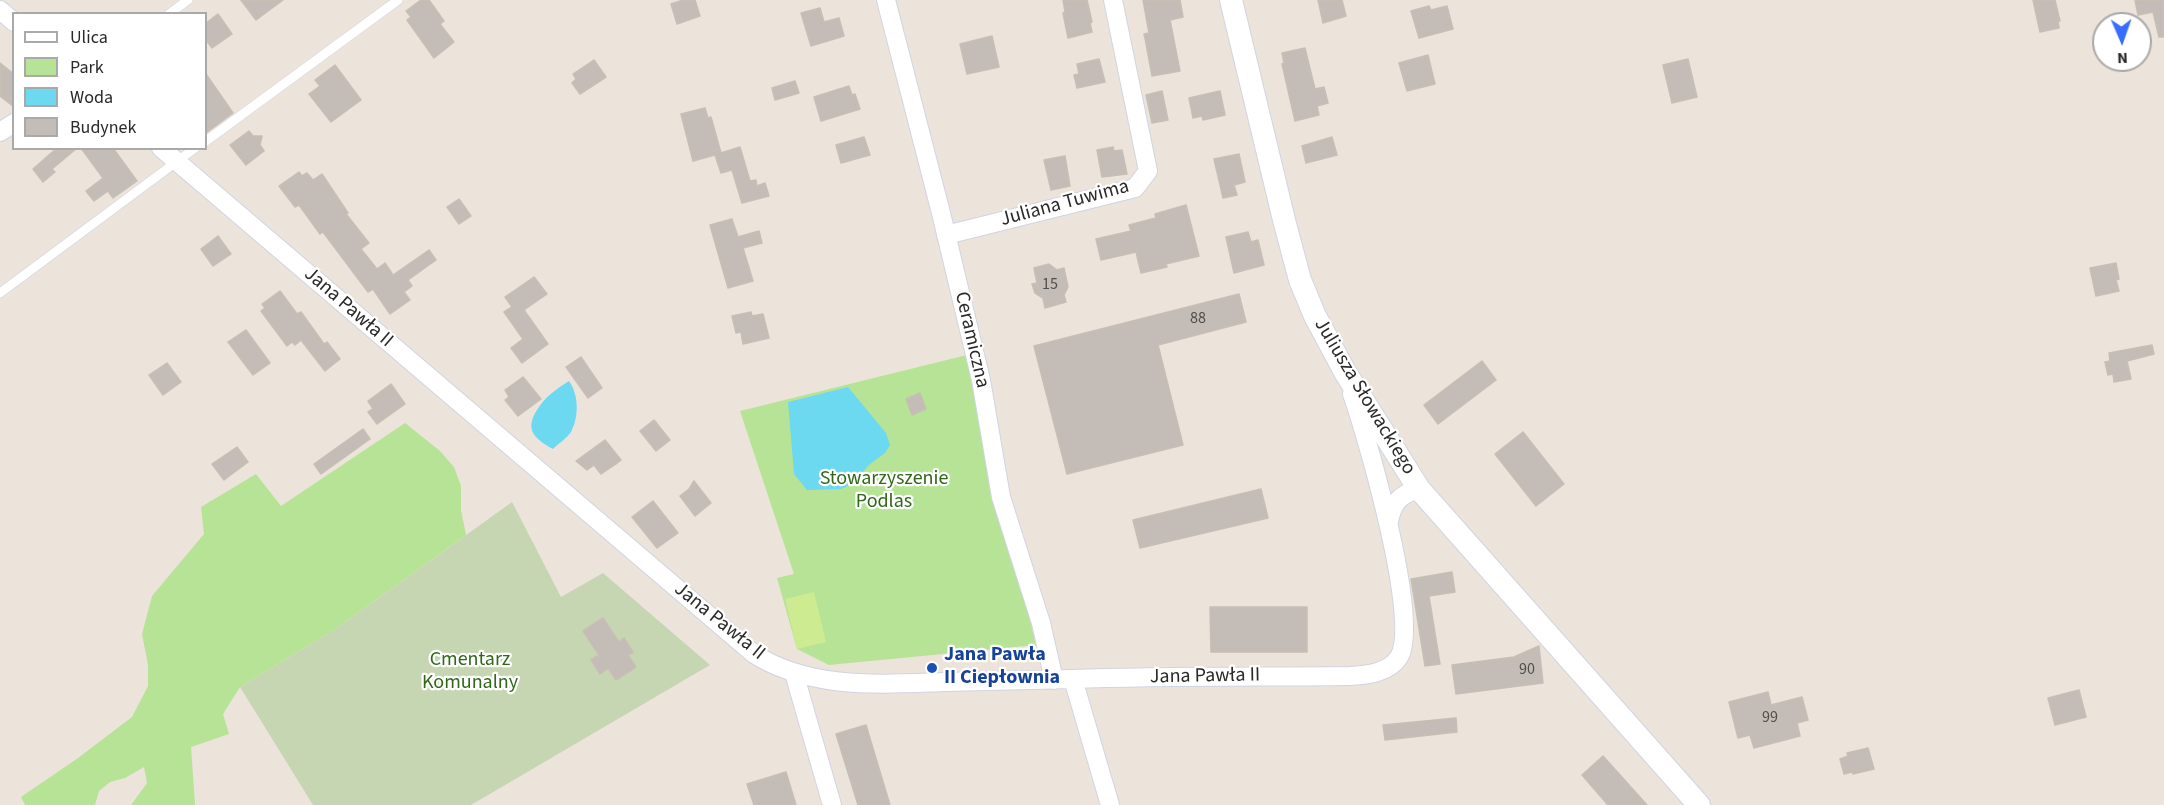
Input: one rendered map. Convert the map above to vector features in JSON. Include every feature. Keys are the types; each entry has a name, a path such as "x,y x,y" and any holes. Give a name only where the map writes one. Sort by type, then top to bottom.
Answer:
{"street":[{"name":"Ceramiczna","path":"886,0 981,380 1001,497 1041,623 1110,805"},
{"name":"Juliana Tuwima","path":"946,235 1135,188 1148,171 1113,0"},
{"name":"Juliusza Słowackiego","path":"1231,0 1286,231 1300,280 1316,316 1370,416 1419,489 1699,805"},
{"path":"0,10 12,20"},
{"name":"Jana Pawła II","path":"163,150 754,654 794,673 828,680 858,683 1350,676 1378,672 1390,666 1398,658 1405,641 1402,599 1389,522 1345,372"},
{"path":"1389,522 1391,510 1397,499 1419,489"},
{"path":"794,673 832,805"}],"lane":[{"path":"172,12 188,0"},
{"path":"207,140 398,0"},
{"path":"0,293 192,150"}],"green space":[{"name":"Stowarzyszenie Podlas","path":"967,355 1036,645 829,665 797,649 777,578 794,574 740,411"},
{"path":"405,423 440,451 454,467 461,486 461,510 466,535 334,630 240,687 223,714 229,734 191,747 195,805 131,805 147,783 144,767 125,778 110,782 99,791 95,805 25,805 21,797 132,717 148,686 148,665 142,634 152,596 204,534 201,507 256,474 281,506"},
{"name":"Cmentarz Komunalny","path":"512,502 561,597 603,573 710,665 471,805 313,805 240,687 334,630"},
{"path":"814,592 826,642 797,649 785,599"}],"water":[{"path":"569,381 575,393 577,406 574,426 571,432 553,449 537,438 533,433 531,423 544,401"},
{"path":"848,387 886,433 890,445 885,453 870,464 850,485 841,489 807,490 794,474 788,402"}],"building":[{"path":"241,0 283,0 256,20"},
{"path":"421,0 429,0 444,21 440,24 454,42 434,58 407,20 411,17 406,11"},
{"path":"683,0 695,0 700,16 677,24 671,4"},
{"path":"1063,0 1087,0 1092,32 1068,38"},
{"path":"1143,0 1180,0 1183,17 1170,20 1180,71 1152,76 1144,34 1149,33"},
{"path":"1318,0 1342,0 1346,16 1323,23"},
{"path":"2033,0 2055,0 2060,21 2058,21 2059,28 2040,32"},
{"path":"2135,0 2164,0 2164,37 2159,37 2153,12 2137,12"},
{"path":"1429,6 1431,10 1447,6 1453,29 1419,38 1411,11"},
{"path":"820,8 824,22 839,18 844,36 811,46 801,13"},
{"path":"218,14 232,34 212,48 207,41 207,22"},
{"path":"992,36 999,67 967,74 960,44"},
{"path":"1305,48 1315,89 1324,87 1328,103 1317,106 1319,115 1295,121 1282,64 1284,63 1282,53"},
{"path":"1428,55 1435,84 1407,91 1399,63"},
{"path":"1099,59 1105,82 1077,88 1074,75 1079,74 1077,64"},
{"path":"1688,59 1697,97 1672,103 1663,65"},
{"path":"594,60 606,77 580,94 572,83 576,79 573,74"},
{"path":"0,63 12,72 12,105 0,96"},
{"path":"335,65 361,100 331,122 309,94 320,86 315,80"},
{"path":"207,75 233,113 207,132"},
{"path":"795,81 799,93 775,100 772,88"},
{"path":"849,86 852,95 855,94 860,109 821,121 814,97"},
{"path":"1162,91 1168,120 1152,123 1146,95"},
{"path":"1220,91 1225,115 1203,120 1202,116 1193,118 1189,98"},
{"path":"705,108 708,118 711,117 721,153 740,147 750,181 756,180 757,186 765,183 769,196 742,203 732,170 721,173 715,155 693,161 681,114"},
{"path":"249,131 253,136 262,136 260,145 264,151 246,165 230,145"},
{"path":"864,137 870,155 841,163 836,145"},
{"path":"1332,137 1337,155 1306,163 1302,146"},
{"path":"1113,147 1114,151 1122,150 1127,174 1102,177 1097,150"},
{"path":"55,150 75,150 52,169 55,172 43,182 33,169"},
{"path":"82,150 114,150 137,181 113,198 108,191 94,201 86,191 103,178"},
{"path":"1239,154 1245,182 1234,185 1237,195 1223,198 1214,159"},
{"path":"1065,156 1070,186 1051,190 1044,160"},
{"path":"299,172 302,176 307,173 313,180 322,174 348,213 346,214 369,243 361,249 377,269 385,263 393,275 429,250 436,260 408,280 412,286 404,292 410,300 390,314 373,289 368,292 323,232 320,234 299,205 295,207 279,186"},
{"path":"459,199 471,216 459,224 447,207"},
{"path":"1186,205 1199,256 1141,273 1136,252 1101,260 1096,239 1131,231 1129,225 1156,218 1155,214"},
{"path":"732,219 738,237 759,231 762,243 743,248 753,281 728,288 710,225"},
{"path":"1248,232 1251,242 1258,240 1264,265 1234,273 1226,237"},
{"path":"218,236 231,254 213,266 201,249"},
{"path":"2116,263 2119,279 2116,280 2119,291 2096,296 2090,268"},
{"path":"1049,264 1057,270 1064,268 1068,287 1064,295 1066,302 1045,308 1043,298 1035,293 1032,284 1037,283 1034,268"},
{"path":"534,277 547,294 524,310 548,344 522,363 511,348 523,339 504,312 512,307 505,297"},
{"path":"280,291 297,314 301,312 324,344 327,342 340,359 325,371 301,340 295,345 292,342 287,346 261,311 265,308 262,304"},
{"path":"1239,294 1246,322 1158,345 1183,445 1067,474 1034,346"},
{"path":"751,312 752,316 763,314 769,338 743,344 741,332 736,333 732,316"},
{"path":"246,330 270,363 253,375 228,342"},
{"path":"2152,345 2154,354 2127,361 2131,379 2114,382 2113,374 2108,375 2105,362 2110,361 2109,353"},
{"path":"581,357 602,388 588,398 566,367"},
{"path":"1482,361 1496,380 1438,424 1424,405"},
{"path":"167,363 181,382 163,395 149,375"},
{"path":"523,377 541,399 518,416 505,400 509,397 505,390"},
{"path":"391,384 405,404 377,424 368,412 373,409 368,401"},
{"path":"920,393 926,409 912,415 906,399"},
{"path":"654,420 670,440 656,451 640,431"},
{"path":"363,429 370,439 321,474 314,464"},
{"path":"1523,432 1564,484 1536,506 1495,454"},
{"path":"605,440 621,460 616,464 601,474 594,465 587,470 576,461"},
{"path":"237,447 248,462 224,480 212,464"},
{"path":"694,481 711,503 695,516 680,496 689,489"},
{"path":"1261,489 1268,518 1140,548 1133,520"},
{"path":"653,501 678,533 657,548 632,517"},
{"path":"1452,572 1455,592 1429,596 1440,664 1425,666 1411,579"},
{"path":"1210,607 1307,607 1307,652 1211,652"},
{"path":"603,618 619,642 624,638 633,652 628,655 636,667 616,680 608,668 600,674 591,660 599,655 583,631"},
{"path":"1539,646 1543,683 1456,694 1452,665 1514,657"},
{"path":"2079,690 2086,717 2055,725 2048,698"},
{"path":"1768,692 1771,705 1802,697 1808,720 1797,723 1800,736 1754,748 1750,735 1738,738 1729,702"},
{"path":"1456,718 1457,732 1385,740 1383,725"},
{"path":"866,725 890,805 858,805 836,734"},
{"path":"1868,748 1874,769 1844,774 1840,759 1848,756 1847,753"},
{"path":"1603,756 1647,805 1608,805 1582,775"},
{"path":"786,772 796,805 754,805 747,784"}],"place":[{"name":"Jana Pawła II Ciepłownia","path":"932,668"}]}
